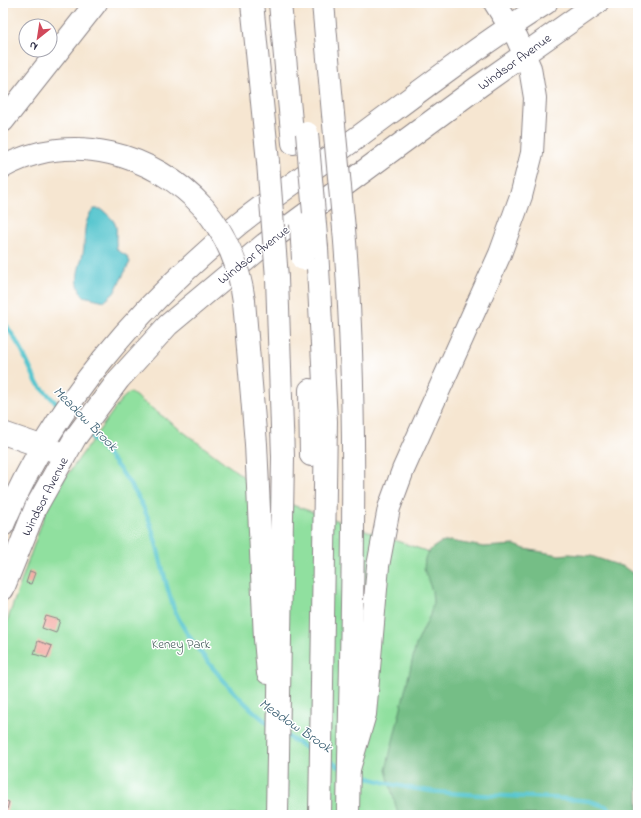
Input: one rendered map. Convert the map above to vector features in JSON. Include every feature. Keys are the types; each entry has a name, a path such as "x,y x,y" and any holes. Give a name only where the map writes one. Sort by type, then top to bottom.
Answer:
{"main road":[{"path":"3,121 96,3"},
{"path":"252,3 268,162 277,278 283,457 272,645 268,675 279,717 277,812"},
{"path":"280,3 300,138"},
{"path":"295,3 300,138 310,254 310,392 315,677 320,815"},
{"path":"323,3 344,229 350,314 358,708"},
{"path":"348,815 349,769 378,566 389,508 403,470 500,254 514,217 530,166 534,142 535,98 531,73 525,53 495,3"},
{"name":"Windsor Avenue","path":"3,525 18,489 41,446 70,402 100,361 126,330 170,285 212,247 262,207 510,26 546,3"},
{"name":"Windsor Avenue","path":"3,589 29,522 70,447 87,420 137,358 168,325 194,301 296,221 525,53 597,3"},
{"path":"3,167 34,154 54,150 79,148 109,152 133,159 159,171 182,187 204,208 220,228 238,268 244,301 272,645"},
{"path":"3,433 41,446 70,447"},
{"path":"305,815 315,677"}],"green space":[{"name":"Keney Park","path":"130,392 272,498 638,624 638,815 3,815 3,633 50,499 121,400"},
{"path":"450,541 484,547 515,545 525,549 559,555 569,554 591,556 624,567 638,577 638,815 398,814 386,770 416,645 430,615 433,602 432,591 424,569 425,558 431,549 440,543"}],"water":[{"path":"94,209 101,209 113,220 116,228 117,250 127,256 130,262 114,293 105,301 83,296 78,283 78,272 84,247 85,227 90,214"}],"building":[{"path":"30,571 35,573 31,584 26,583"},
{"path":"46,616 60,620 56,633 42,628"},
{"path":"38,641 52,646 47,658 34,654"},
{"path":"3,800 9,802 6,813 12,815 3,815"}],"waterway":[{"name":"Meadow Brook","path":"3,320 20,347 37,383 61,408"},
{"name":"Meadow Brook","path":"87,432 122,472 143,506 156,541 171,600 182,625 192,641 231,689 259,716 272,726"},
{"name":"Meadow Brook","path":"285,735 314,753"},
{"name":"Meadow Brook","path":"327,760 342,768"},
{"name":"Meadow Brook","path":"355,773 383,782 441,792 560,798 589,801 605,806 619,815"}]}
